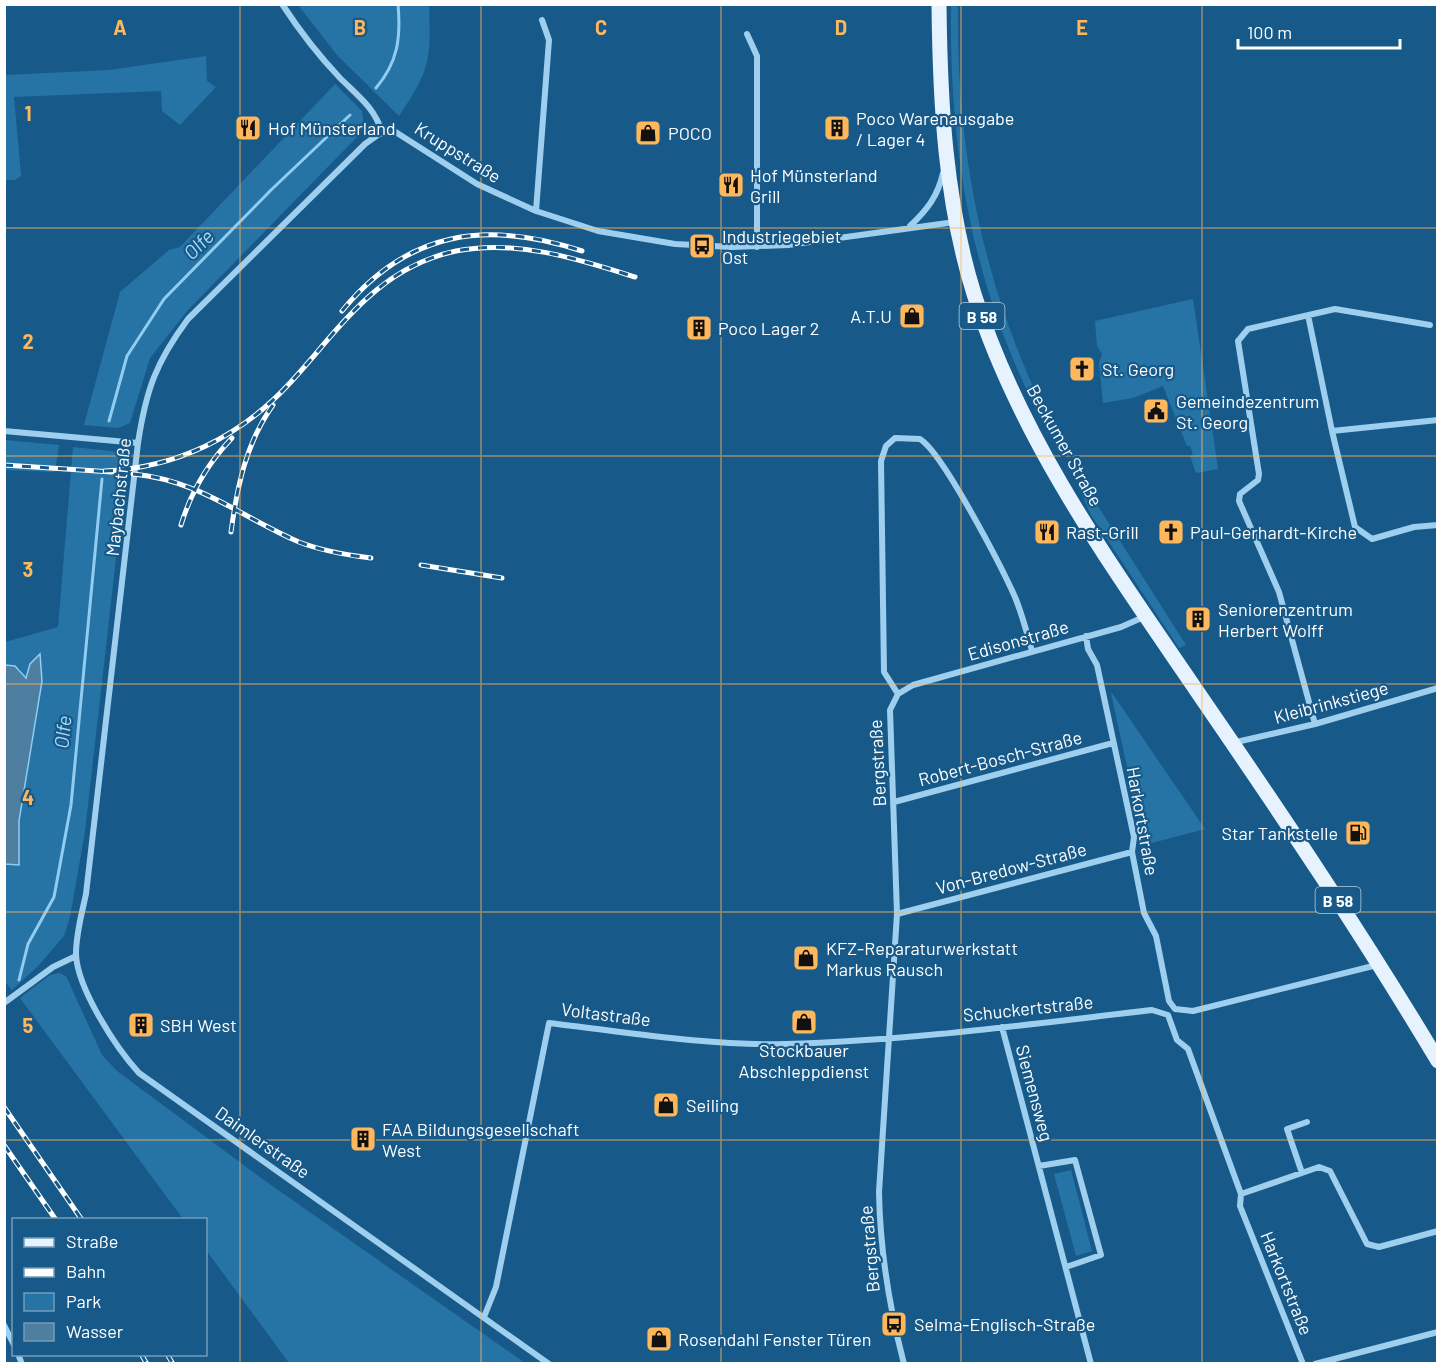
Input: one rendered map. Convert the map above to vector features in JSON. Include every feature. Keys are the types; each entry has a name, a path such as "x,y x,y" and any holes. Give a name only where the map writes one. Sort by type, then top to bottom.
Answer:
{"main road":[{"name":"Beckumer Straße","path":"939,4 946,159 956,222 982,316 998,360 1033,433 1086,523 1380,964 1437,1061"}],"street":[{"path":"282,4 340,77 370,106 377,116 382,132"},
{"path":"536,211 549,40 542,20"},
{"path":"747,34 757,56 757,247"},
{"name":"Kruppstraße","path":"382,132 399,134 463,175 536,211 598,231 652,241 702,246 757,247 828,240 956,222"},
{"name":"Maybachstraße","path":"76,956 90,867 138,443 149,387 166,348 188,319 365,144 382,132"},
{"path":"909,227 926,211 939,190 946,159"},
{"path":"1315,724 1279,592 1239,501 1240,494 1258,480 1259,474 1238,341 1248,329 1335,309 1430,325"},
{"path":"1308,315 1332,432 1355,527 1372,540 1414,527 1437,525"},
{"path":"1332,432 1437,420"},
{"path":"4,431 138,443"},
{"path":"898,694 884,672 881,606 881,461 886,446 895,438 920,438 935,454 981,531 1015,598 1032,651"},
{"name":"Edisonstraße","path":"898,694 913,685 1133,623 1146,615"},
{"name":"Harkortstraße","path":"1086,636 1088,649 1097,666 1134,837 1132,852 1144,913 1156,936 1169,1001 1175,1009 1193,1011 1380,964"},
{"name":"Kleibrinkstiege","path":"1232,743 1315,724 1437,688"},
{"name":"Bergstraße","path":"898,694 888,718 894,802 897,914 879,1192 880,1232 888,1301 904,1364"},
{"name":"Robert-Bosch-Straße","path":"894,802 1113,743"},
{"name":"Von-Bredow-Straße","path":"897,914 1132,852"},
{"path":"4,1003 53,967 76,956"},
{"name":"Daimlerstraße","path":"76,956 103,1024 119,1052 139,1073 549,1364"},
{"name":"Schuckertstraße","path":"890,1037 1152,1010 1168,1015"},
{"name":"Harkortstraße","path":"1168,1015 1177,1040 1188,1049 1241,1194 1240,1206 1303,1364"},
{"name":"Voltastraße","path":"484,1317 496,1287 549,1023 736,1043 817,1044 890,1037"},
{"name":"Siemensweg","path":"1002,1027 1091,1364"},
{"path":"1302,1173 1287,1129 1307,1122"},
{"name":"Siemensweg","path":"1038,1166 1075,1160 1101,1255 1066,1267"},
{"path":"1241,1194 1319,1167 1330,1171 1367,1244 1379,1247 1437,1231"},
{"path":"4,1325 12,1341"},
{"path":"1315,1364 1437,1332"}],"green space":[{"path":"298,5 429,5 430,39 426,64 417,87 399,116 337,55"},
{"path":"951,5 958,5 963,124 982,237 1017,348 1040,402 1067,455 1059,452 1031,398 1007,345 988,291 963,180 956,124"},
{"path":"206,56 207,81 216,87 180,125 162,111 161,91 14,97 21,176 15,180 5,180 5,75 109,70"},
{"path":"335,84 362,111 364,127 356,138 188,310 150,358 130,423 118,428 84,425 120,292 169,250 180,247"},
{"path":"1193,299 1218,469 1196,473 1190,456 1193,454 1190,446 1187,446 1163,386 1133,398 1103,403 1099,363 1102,354 1097,346 1095,321"},
{"path":"5,440 59,445 55,472 5,470"},
{"path":"73,447 120,452 127,462 85,831 70,917 64,936 39,965 12,990 5,982 4,864 19,865 19,822 42,681 40,655 26,679 20,669 5,665 5,642 58,627"},
{"path":"1082,481 1186,645 1179,648 1091,515 1077,484"},
{"path":"1112,693 1205,829 1144,845"},
{"path":"59,973 66,976 102,1055 117,1071 261,1178 525,1363 289,1363 207,1251 207,1218 182,1218 20,998 50,975"},
{"path":"1071,1170 1092,1251 1076,1256 1054,1174"}],"water":[{"path":"40,654 42,681 19,821 19,865 5,864 5,665 15,666 26,678 30,664"}],"waterway":[{"name":"Olfe","path":"376,88 389,69 396,49 399,28 398,4"},
{"name":"Olfe","path":"109,421 127,356 164,299 271,190 350,115"},
{"name":"Olfe","path":"19,980 28,944 54,897 71,805 102,479"}],"railway":[{"path":"342,311 367,284 394,263 422,248 451,239 482,235 514,236 547,241 582,251"},
{"path":"104,471 131,469 181,456 205,446 250,420 289,384 362,303 403,271 428,259 456,251 502,247 547,253 635,277"},
{"path":"231,532 236,499 249,450 273,405"},
{"path":"181,525 201,478 232,438"},
{"path":"4,465 112,472"},
{"path":"133,474 157,478 199,492 299,542 335,552 371,558"},
{"path":"421,565 502,578"},
{"path":"4,1107 81,1218"},
{"path":"4,1145 55,1218"},
{"path":"142,1356 147,1364"},
{"path":"168,1356 173,1364"}],"place":[{"name":"Hof Münsterland","path":"248,128"},
{"name":"Poco Warenausgabe / Lager 4","path":"837,128"},
{"name":"POCO","path":"648,133"},
{"name":"Hof Münsterland Grill","path":"731,185"},
{"name":"Industriegebiet Ost","path":"702,246"},
{"name":"A.T.U","path":"912,316"},
{"name":"Poco Lager 2","path":"699,328"},
{"name":"St. Georg","path":"1082,369"},
{"name":"Gemeindezentrum St. Georg","path":"1156,411"},
{"name":"Rast-Grill","path":"1047,532"},
{"name":"Paul-Gerhardt-Kirche","path":"1171,532"},
{"name":"Seniorenzentrum Herbert Wolff","path":"1198,619"},
{"name":"Star Tankstelle","path":"1358,833"},
{"name":"KFZ-Reparaturwerkstatt Markus Rausch","path":"806,958"},
{"name":"Stockbauer Abschleppdienst","path":"804,1022"},
{"name":"SBH West","path":"141,1025"},
{"name":"Seiling","path":"666,1105"},
{"name":"FAA Bildungsgesellschaft West","path":"363,1139"},
{"name":"Selma-Englisch-Straße","path":"894,1324"},
{"name":"Rosendahl Fenster Türen","path":"659,1339"}]}
